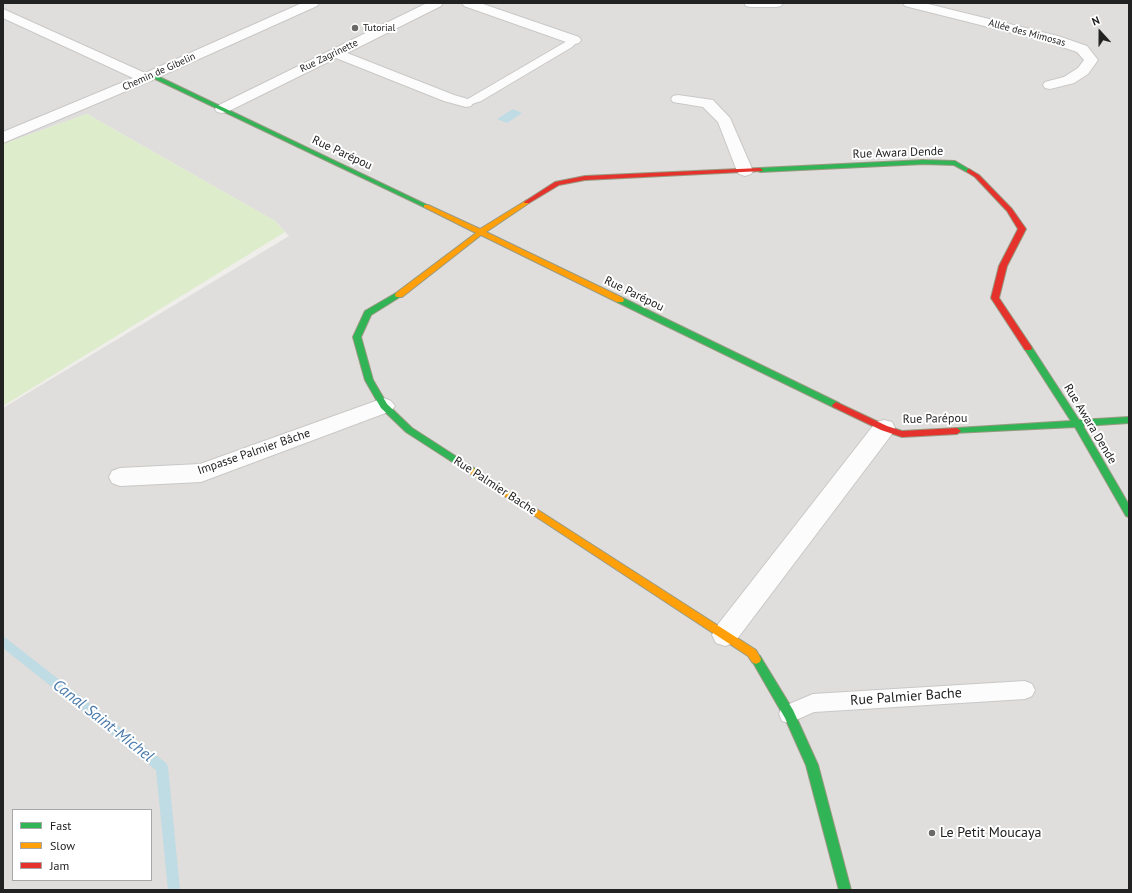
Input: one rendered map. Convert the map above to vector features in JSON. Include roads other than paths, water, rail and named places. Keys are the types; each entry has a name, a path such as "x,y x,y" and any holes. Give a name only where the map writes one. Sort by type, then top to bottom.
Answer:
{"street":[{"name":"Chemin de Gibelin","path":"3,138 148,77 313,3"},
{"name":"Rue Zagrinette","path":"222,109 437,3"},
{"path":"468,3 574,40"},
{"path":"750,3 777,3"},
{"name":"Allée des Mimosas","path":"909,3 1053,39 1082,48 1090,60 1082,70 1069,80 1050,85"},
{"path":"3,13 148,77"},
{"path":"335,53 466,104"},
{"name":"Rue Parépou","path":"148,77 222,109 481,232 884,428 902,434 1078,425 1129,420"},
{"path":"678,99 708,103 725,121 745,171"},
{"name":"Rue Awara Dende","path":"481,232 556,183 585,178 924,162 955,163 977,176 1010,210 1022,229 1003,266 995,298 1078,425 1129,513"},
{"name":"Rue Palmier Bache","path":"481,232 398,296 368,313 357,337 369,380 384,406 409,430 752,653 789,714 812,765 845,890"},
{"name":"Impasse Palmier Bâche","path":"120,477 201,473 384,406"},
{"path":"725,635 884,428"}],"lane":[{"path":"466,104 569,45 574,40"},
{"name":"Rue Palmier Bache","path":"789,714 813,703 1025,690"}],"water":[{"path":"513,109 522,113 507,123 497,119"}],"waterway":[{"name":"Canal Saint-Michel","path":"3,642 162,767 174,890"}],"place":[{"name":"Tutorial","path":"355,28"},
{"name":"Le Petit Moucaya","path":"932,833"}]}
